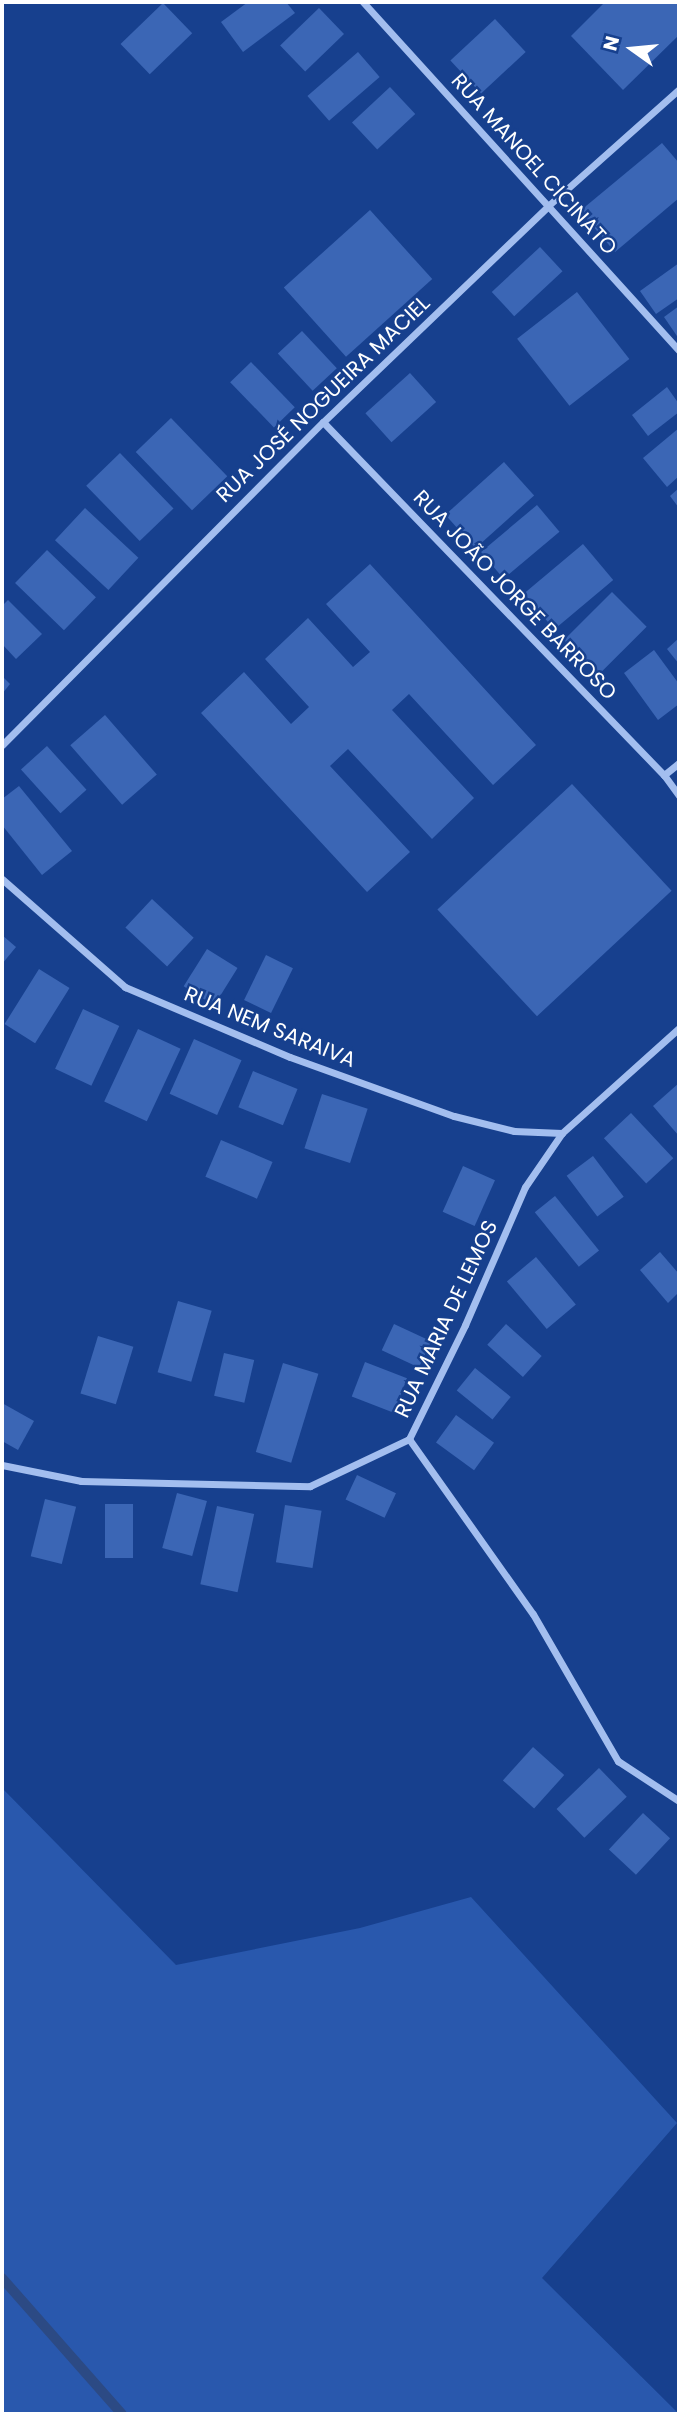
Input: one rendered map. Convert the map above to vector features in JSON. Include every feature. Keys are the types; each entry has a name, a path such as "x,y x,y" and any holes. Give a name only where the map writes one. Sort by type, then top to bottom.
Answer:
{"street":[{"name":"RUA MANOEL CICINATO","path":"363,2 679,351"},
{"name":"RUA JOSÉ NOGUEIRA MACIEL","path":"2,745 323,422 549,205 679,89"},
{"name":"RUA JOÃO JORGE BARROSO","path":"323,422 664,775 679,796"},
{"path":"664,775 679,763"},
{"name":"RUA NEM SARAIVA","path":"2,879 125,987 290,1057 454,1116 514,1130 562,1133"},
{"name":"RUA MARIA DE LEMOS","path":"2,1465 81,1481 310,1486 409,1439 525,1187 562,1133 679,1028"},
{"path":"409,1439 533,1614 618,1761 679,1801"}],"shaded area":[{"path":"2,1788 176,1965 360,1928 471,1897 677,2123 542,2278 679,2414 2,2414"}],"building":[{"path":"248,2 286,2 295,13 243,52 221,22"},
{"path":"605,2 679,2 679,35 623,90 571,36"},
{"path":"163,3 192,33 150,74 121,44"},
{"path":"319,8 344,34 305,71 280,46"},
{"path":"495,19 526,52 481,94 450,61"},
{"path":"358,52 380,77 329,121 307,96"},
{"path":"390,87 415,114 377,150 352,122"},
{"path":"662,143 679,163 679,198 615,252 580,211"},
{"path":"370,210 432,279 346,357 284,288"},
{"path":"540,247 563,271 514,316 492,292"},
{"path":"679,263 679,298 656,314 640,291"},
{"path":"577,292 629,359 569,406 517,339"},
{"path":"679,306 679,339 664,317"},
{"path":"302,331 337,368 313,391 278,354"},
{"path":"251,362 295,407 274,427 230,382"},
{"path":"410,373 436,402 392,442 365,413"},
{"path":"667,387 679,404 679,412 648,436 632,415"},
{"path":"171,418 227,476 192,510 136,452"},
{"path":"679,428 679,476 667,487 643,458"},
{"path":"120,453 173,508 140,541 86,486"},
{"path":"504,462 534,495 475,548 445,515"},
{"path":"679,488 679,508 670,496"},
{"path":"537,505 559,532 504,579 481,552"},
{"path":"85,508 138,558 108,590 55,540"},
{"path":"583,544 613,580 554,629 524,593"},
{"path":"47,550 96,597 64,630 15,583"},
{"path":"370,564 536,745 493,785 409,694 392,710 474,798 432,839 348,749 330,766 410,852 367,892 201,713 244,672 291,724 309,707 265,659 308,618 353,667 370,652 326,604"},
{"path":"612,592 647,627 599,675 564,640"},
{"path":"8,600 42,634 16,659 2,644 2,606"},
{"path":"679,638 679,664 667,649"},
{"path":"654,650 679,684 679,704 658,720 624,673"},
{"path":"2,676 10,684 2,694"},
{"path":"105,715 157,775 122,805 70,745"},
{"path":"47,746 86,790 60,813 21,769"},
{"path":"572,784 672,891 537,1016 437,909"},
{"path":"19,786 72,851 42,875 2,825 2,799"},
{"path":"152,899 194,938 167,966 125,928"},
{"path":"2,935 16,947 2,964"},
{"path":"207,949 238,968 214,1005 184,986"},
{"path":"266,955 293,968 271,1013 244,1000"},
{"path":"39,969 70,988 35,1043 5,1024"},
{"path":"83,1009 119,1026 91,1086 55,1069"},
{"path":"138,1029 181,1049 147,1121 104,1102"},
{"path":"194,1039 242,1060 217,1115 170,1094"},
{"path":"253,1071 298,1089 283,1125 238,1107"},
{"path":"679,1083 679,1136 653,1106"},
{"path":"322,1094 368,1109 350,1163 304,1148"},
{"path":"631,1113 673,1158 646,1184 604,1138"},
{"path":"221,1140 273,1162 257,1199 205,1177"},
{"path":"593,1156 624,1197 597,1217 567,1176"},
{"path":"463,1166 495,1180 475,1226 443,1212"},
{"path":"555,1196 599,1250 579,1267 535,1212"},
{"path":"660,1252 679,1274 679,1292 668,1303 640,1270"},
{"path":"536,1257 576,1304 547,1329 507,1281"},
{"path":"178,1301 212,1311 191,1382 158,1372"},
{"path":"394,1324 431,1341 419,1368 382,1350"},
{"path":"506,1324 542,1356 523,1377 487,1345"},
{"path":"98,1336 133,1347 116,1404 80,1393"},
{"path":"224,1353 254,1360 244,1403 214,1396"},
{"path":"365,1362 407,1378 394,1413 352,1397"},
{"path":"283,1363 318,1374 291,1463 256,1452"},
{"path":"475,1368 511,1397 492,1419 457,1391"},
{"path":"2,1403 34,1421 18,1450 2,1441"},
{"path":"456,1415 494,1443 474,1470 436,1443"},
{"path":"357,1475 396,1493 385,1518 346,1499"},
{"path":"177,1493 207,1501 192,1556 162,1548"},
{"path":"45,1499 76,1507 62,1564 31,1556"},
{"path":"105,1504 133,1504 133,1558 105,1558"},
{"path":"285,1505 322,1511 312,1568 276,1562"},
{"path":"217,1506 254,1514 238,1592 200,1584"},
{"path":"533,1747 564,1775 534,1809 503,1780"},
{"path":"599,1768 627,1797 584,1838 557,1809"},
{"path":"643,1813 670,1838 636,1875 609,1850"}],"waterway":[{"path":"2,2278 122,2414"}]}
